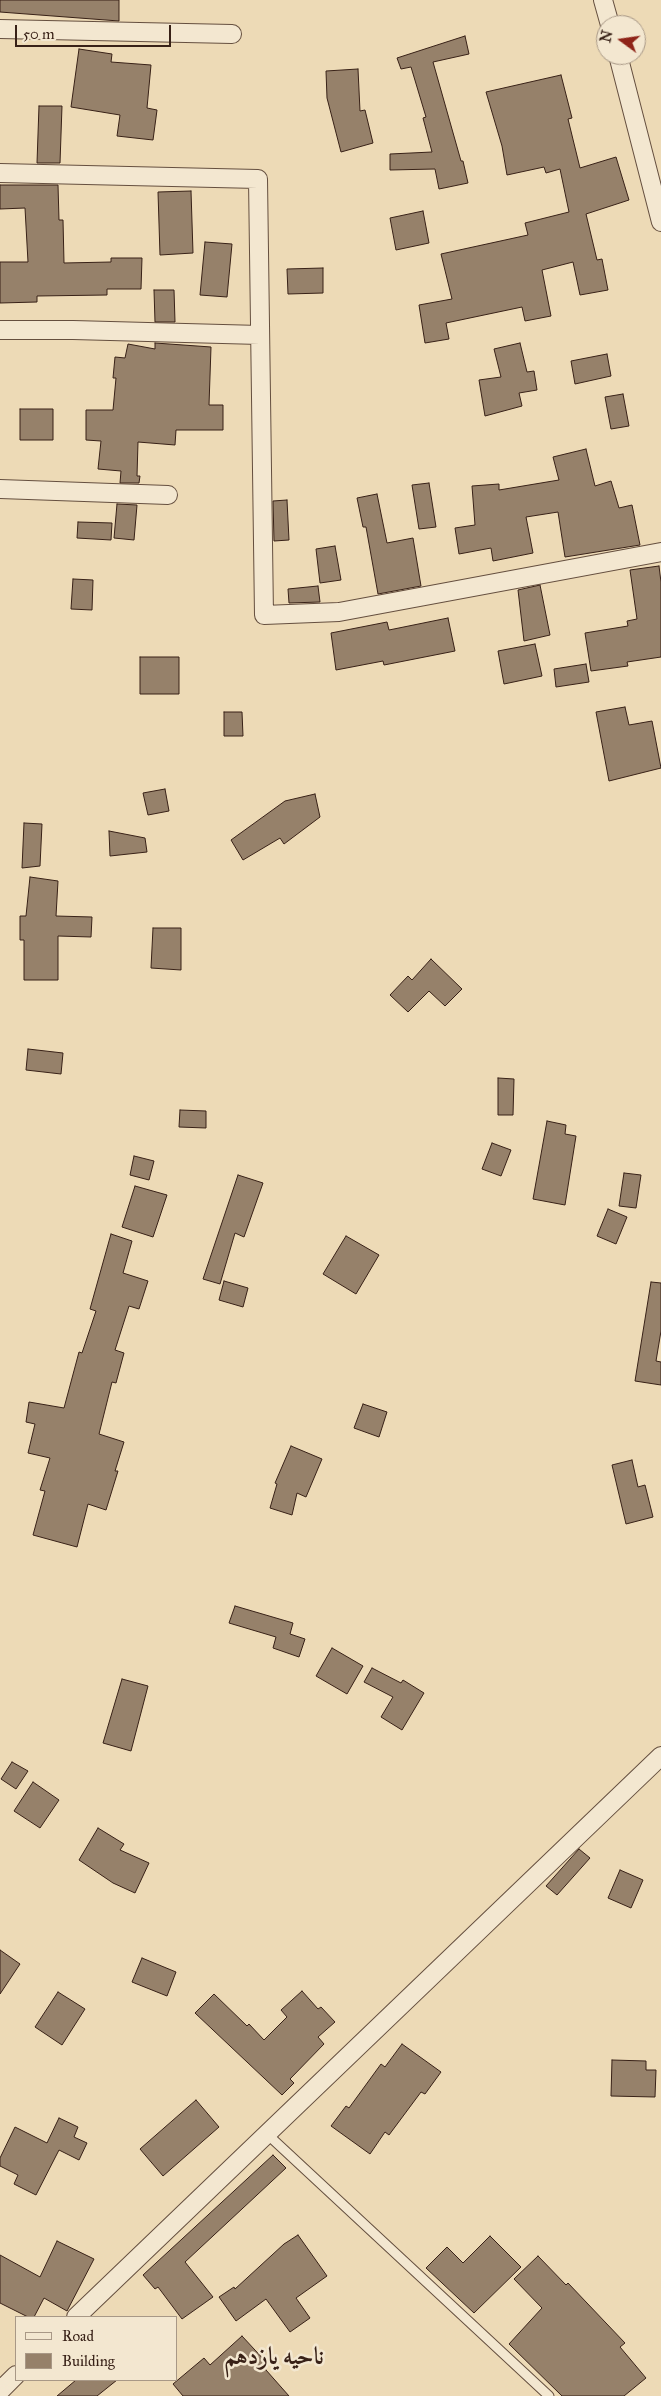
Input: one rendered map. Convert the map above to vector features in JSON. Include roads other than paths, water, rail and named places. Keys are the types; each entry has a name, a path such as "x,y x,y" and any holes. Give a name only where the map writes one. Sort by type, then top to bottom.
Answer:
{"street":[{"path":"603,0 607,15"},
{"path":"0,30 232,34"},
{"path":"621,65 661,222"},
{"path":"0,173 258,179 264,615 339,612 661,552"},
{"path":"0,330 260,335"},
{"path":"0,489 168,495"},
{"path":"77,2316 661,1756"},
{"path":"0,2391 15,2376"}],"lane":[{"path":"266,2133 550,2396"}],"district":[{"name":"ناحیه یازدهم","path":"274,2358"}]}
